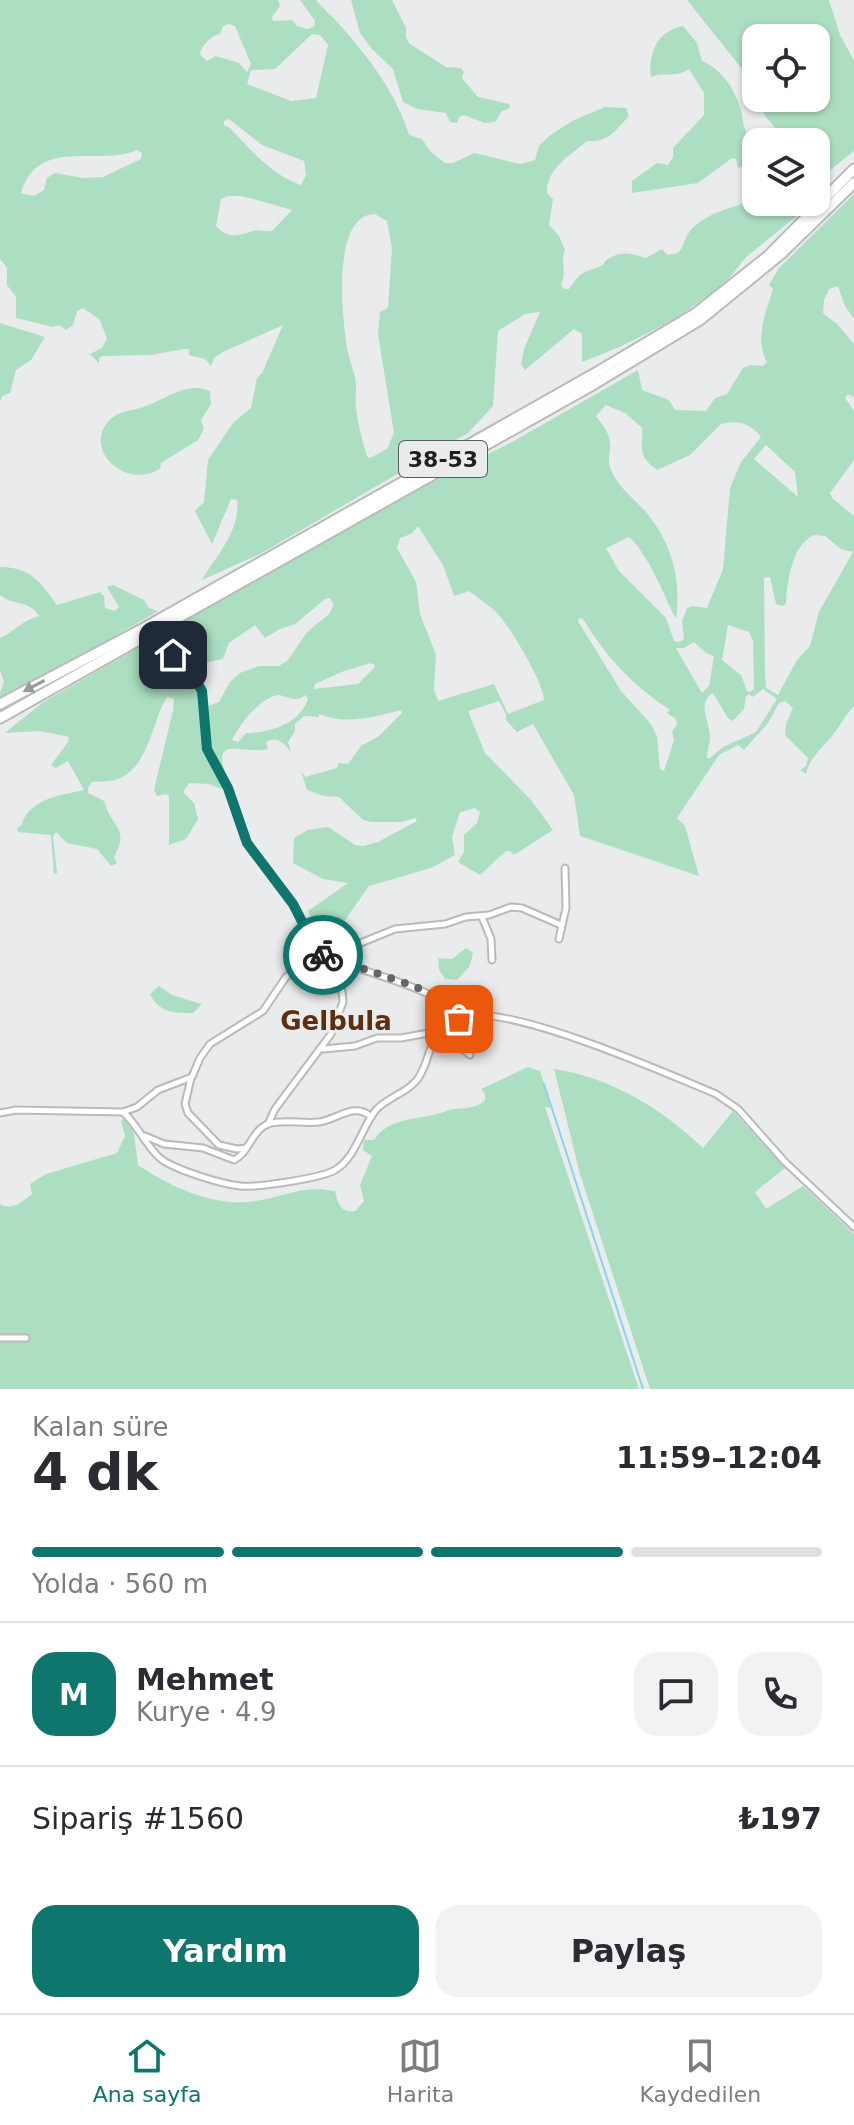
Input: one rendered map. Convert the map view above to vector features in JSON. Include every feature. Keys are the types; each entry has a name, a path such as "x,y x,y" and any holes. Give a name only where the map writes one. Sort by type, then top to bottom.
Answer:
{"highway":[{"name":"38-53","path":"0,704 184,605 696,313 768,256 854,169"},
{"name":"38-53","path":"0,718 569,398 700,320 781,254 854,183"}],"street":[{"path":"143,1134 164,1144 203,1148 232,1160 239,1158 255,1134 268,1124 275,1109 322,1049 343,1002 339,983 325,957 315,947 293,904 247,843 228,788 207,749 202,691 189,669 173,655"},
{"path":"559,939 566,908 565,868"},
{"path":"246,1148 219,1145 188,1113 185,1104 192,1077 210,1044 263,1011 286,977 299,968 395,929 445,924 511,907 522,908 561,925"},
{"path":"482,916 491,939 492,960"},
{"path":"325,957 411,985 441,998 468,1016"},
{"path":"123,1112 164,1162 244,1187 322,1175 336,1170 347,1160 371,1117 389,1098 416,1081 437,1034 449,1024 468,1016 501,1017 542,1027 716,1094 738,1109 785,1162 854,1227"},
{"path":"322,1049 355,1046 377,1038 437,1034 470,1055"},
{"path":"0,1113 16,1110 123,1112 137,1107 158,1090 192,1077"},
{"path":"268,1124 321,1122 357,1110 365,1111 371,1117"},
{"path":"0,1338 26,1338"}],"green space":[{"path":"0,0 278,0 280,6 272,17 273,21 292,20 297,26 307,29 314,27 315,21 300,0 316,0 380,76 397,104 409,135 422,139 431,152 445,163 453,163 474,153 520,164 535,160 539,146 574,120 605,107 626,108 629,116 616,131 601,140 587,141 550,177 547,193 553,199 549,225 559,236 565,250 561,285 564,289 569,289 582,274 618,254 646,258 662,249 667,255 678,253 696,225 719,212 742,204 742,216 796,216 747,257 729,278 693,306 639,338 582,362 582,334 574,329 525,370 521,364 524,349 540,312 525,314 498,331 493,406 468,433 260,554 202,580 226,542 237,511 237,500 231,499 212,544 195,511 204,502 208,460 233,423 251,408 257,378 283,325 223,352 214,358 211,366 205,359 189,355 189,349 151,355 103,356 99,358 99,363 90,354 102,348 107,338 99,319 83,308 77,311 73,325 66,330 59,325 53,327 16,318 16,297 7,285 7,268 0,259","holes":["223,26 235,26 251,64 247,72 239,63 216,56 207,61 200,54 207,41 220,34","312,34 320,35 328,45 316,98 291,101 247,84 251,70 275,69","229,119 262,145 304,161 306,175 301,185 271,168 224,125 224,121","137,150 142,153 141,159 103,177 83,178 55,173 47,178 44,190 34,196 21,193 29,175 54,159 104,156","242,196 292,210 272,231 256,230 233,235 216,226 221,199","375,214 387,221 392,248 388,308 380,312 378,334 394,433 387,449 370,458 358,420 356,381 347,346 342,288 346,247 352,230 361,219"]},
{"path":"351,0 392,0 410,44 446,67 461,68 464,72 462,78 478,97 509,104 510,108 502,111 495,122 485,123 464,115 459,117 457,123 450,122 446,113 417,109 403,102 393,69 360,33"},
{"path":"687,0 829,0 840,35 854,61 854,151 830,170 830,128 775,128 763,112 830,112 830,24 742,24 742,69"},
{"path":"683,26 697,43 702,61 722,75 735,95 745,128 742,128 742,167 738,168 736,159 732,158 698,183 632,193 632,181 657,163 668,165 673,157 673,148 704,115 704,93 689,69 678,74 651,77 651,60 656,44 674,29"},
{"path":"854,194 854,319 845,306 838,286 829,289 823,313 854,344 854,397 848,394 845,398 854,411 854,460 830,493 854,516 854,706 814,756 806,774 800,770 806,766 808,758 785,735 793,708 785,701 779,703 768,723 744,750 738,745 719,755 677,818 685,826 699,876 580,836 574,795 533,724 517,732 506,720 499,701 468,711 485,753 531,800 553,830 514,855 506,851 480,875 458,862 464,852 464,835 477,823 480,812 475,808 460,812 452,837 455,855 431,868 369,886 343,923 320,939 308,911 348,883 323,879 293,863 294,838 308,830 328,827 355,845 363,846 378,842 417,821 415,818 402,822 363,820 339,797 307,790 301,771 305,777 337,768 339,763 348,764 361,746 379,736 402,713 401,710 350,719 319,714 319,717 304,716 295,724 295,731 288,742 291,752 274,739 266,742 268,749 225,751 222,757 230,785 222,789 209,784 189,783 183,792 194,803 198,819 186,839 169,845 169,796 157,796 154,790 173,710 174,699 167,697 137,764 118,779 92,782 88,788 88,793 104,801 120,833 114,857 117,863 111,866 97,849 67,843 56,832 53,836 57,873 54,874 51,835 18,832 17,828 38,804 84,790 68,761 56,768 51,765 69,737 40,731 5,733 42,703 376,511 514,441 638,370 642,390 669,400 675,410 706,411 715,398 727,394 743,368 763,366 767,362 761,344 762,326 773,289 769,285 779,268","holes":["606,405 625,413 642,428 644,456 657,470 690,455 721,424 743,424 761,437 741,462 730,488 723,569 707,608 687,608 682,621 684,639 679,642 674,641 666,618 619,571 606,548 629,537 649,564 676,619 676,575 668,547 653,522 613,473 605,428 596,416","766,445 795,472 798,497 754,459","418,526 443,565 454,596 469,591 495,611 524,654 544,700 508,714 494,684 438,701 434,690 436,655 420,614 416,582 397,548 400,538 411,534","814,535 825,536 841,549 853,552 819,612 810,646 797,660 778,695 766,688 764,578 770,577 776,604 786,604 789,575 796,555","330,598 334,605 329,614 307,632 288,660 279,666 259,666 240,673 230,682 219,702 209,706 199,664 223,659 229,643 255,625 265,638 295,624","579,618 583,619 621,670 670,710 667,713 676,719 677,725 672,731 674,740 664,771 660,769 657,736 651,724 621,691","728,625 749,632 753,641 754,689 750,692 741,675 722,660","694,642 714,656 709,686 702,693 676,648 684,648","371,663 375,665 358,684 314,689 315,684 344,671","763,689 777,699 756,732 707,758 710,737 705,702 708,697 713,693 733,721 744,709 749,694 753,697","279,695 295,699 305,695 308,698 299,714 283,725 246,733 238,742 232,740 245,719 265,701"]},
{"path":"0,323 45,337 31,360 16,370 10,393 2,396 0,402"},
{"path":"200,388 210,391 211,404 201,420 204,429 198,440 161,463 160,469 146,474 120,470 110,462 103,452 101,440 104,428 113,417 179,391"},
{"path":"0,567 20,570 34,577 57,605 100,592 104,596 105,608 115,611 119,607 107,587 113,585 144,600 149,608 158,611 0,703 4,682 0,671 0,638 39,616 26,605 0,595"},
{"path":"466,948 473,953 470,966 457,980 445,979 439,970 438,958 452,959"},
{"path":"159,986 172,995 202,1004 193,1013 168,1011 158,1005 150,994"},
{"path":"528,1067 540,1071 552,1108 545,1107 639,1389 0,1389 0,1204 9,1207 21,1203 32,1194 30,1184 46,1174 117,1153 125,1136 121,1121 124,1117 134,1134 138,1165 179,1188 210,1198 241,1202 304,1190 335,1191 343,1209 355,1211 364,1201 360,1185 372,1156 363,1150 364,1140 374,1140 387,1128 402,1121 477,1105 485,1100 481,1089"},
{"path":"554,1069 616,1087 653,1108 703,1148 733,1111 785,1168 755,1192 766,1209 803,1186 854,1234 854,1389 650,1389 580,1174"}],"waterway":[{"path":"544,1084 643,1389"}],"way so far":[{"path":"323,955 441,998 468,1016 459,1019"}],"district":[{"name":"Gelbula","path":"336,1021"}],"route":[{"path":"173,655 189,669 202,691 207,749 228,788 247,843 293,904 306,932 323,955"}]}
